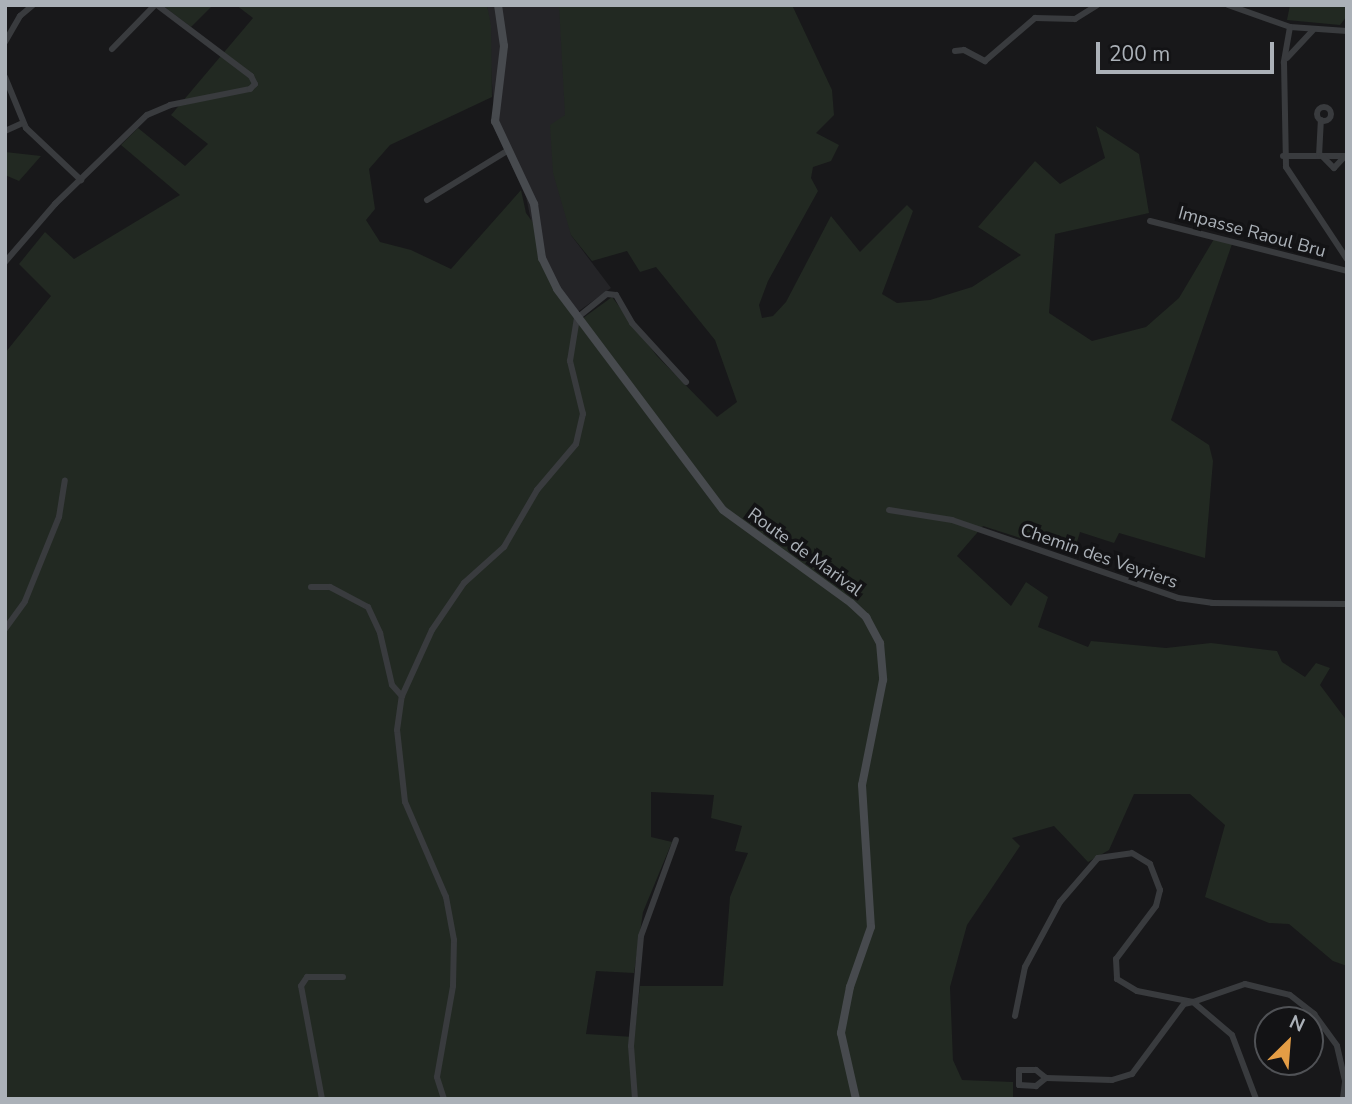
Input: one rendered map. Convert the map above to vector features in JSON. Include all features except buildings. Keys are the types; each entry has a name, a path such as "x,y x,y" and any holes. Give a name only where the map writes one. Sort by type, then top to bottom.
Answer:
{"main road":[{"name":"Route de Marival","path":"498,5 504,46 494,104 507,151 534,204 545,268 577,318 723,510 851,603 866,617 880,643 883,680 862,785 871,927 850,988 841,1033 856,1099"}],"street":[{"path":"5,42 20,16 33,5"},
{"path":"5,262 120,137 157,109 250,89 255,83 251,76 156,5 112,49"},
{"path":"955,51 964,50 985,61 1035,18 1075,19 1097,5"},
{"path":"1228,5 1290,27 1314,30 1346,29"},
{"path":"1290,27 1284,62 1283,156 1292,179 1347,259"},
{"path":"1284,62 1303,38 1314,30"},
{"path":"5,77 23,123 81,180"},
{"path":"1321,120 1321,156 1334,167 1346,156"},
{"path":"5,131 23,123"},
{"path":"427,200 507,151"},
{"path":"1283,156 1346,156"},
{"name":"Impasse Raoul Bru","path":"1150,221 1347,271"},
{"path":"444,1099 437,1077 453,986 454,940 446,897 404,802 397,730 402,696 432,630 464,583 504,547 537,490 566,462 576,444 583,414 570,361 577,318 607,294 616,295 632,323 686,383"},
{"path":"5,629 25,601 59,517 65,480"},
{"name":"Chemin des Veyriers","path":"889,510 952,520 1178,598 1212,603 1347,604"},
{"path":"311,587 330,587 368,607 380,634 391,685 402,696"},
{"path":"635,1099 631,1046 641,936 676,840"},
{"path":"1014,1016 1025,967 1060,902 1088,866 1120,851 1150,864 1160,890 1156,906 1116,959 1117,979 1137,991 1193,1002 1232,1035 1256,1099"},
{"path":"322,1099 301,986 307,976 343,977"},
{"path":"1046,1078 1123,1079 1142,1065 1184,1004 1245,984 1274,988 1300,1002 1337,1046 1345,1082 1343,1099"}],"shaded area":[{"path":"162,5 213,5 191,27"},
{"path":"236,5 487,5 491,25 492,97 390,145 369,169 375,209 366,220 380,242 411,250 451,269 521,190 526,213 534,224 540,263 579,321 612,297 657,356 717,417 737,402 715,340 656,267 640,272 627,251 592,261 571,235 553,173 550,125 565,115 559,5 792,5 832,90 834,115 816,133 839,145 831,161 813,167 811,178 818,191 768,281 759,305 762,318 773,316 786,302 831,216 860,252 907,205 913,211 882,294 897,303 930,300 972,287 1021,255 978,227 1035,161 1060,184 1105,158 1096,126 1139,154 1149,213 1055,234 1049,313 1092,341 1146,327 1179,298 1214,239 1232,244 1171,420 1209,445 1213,461 1205,558 1119,533 1114,543 1080,532 1073,555 983,526 957,556 1011,606 1026,582 1048,597 1038,627 1088,647 1091,641 1166,648 1211,643 1277,651 1282,662 1305,677 1316,663 1330,668 1320,685 1347,721 1347,966 1333,961 1289,924 1269,923 1205,897 1225,825 1190,794 1134,794 1109,850 1088,862 1054,826 1012,838 1020,846 967,925 950,987 953,1060 962,1080 1013,1082 1013,1099 5,1099 5,353 51,296 19,264 45,232 74,259 180,195 121,145 138,128 185,166 208,144 171,115 253,18","holes":["651,792 714,795 711,818 742,826 735,851 748,853 730,897 723,986 640,986 634,1037 586,1034 596,971 634,973 643,912 672,842 651,837"]},
{"path":"487,5 559,5 562,10 571,235 611,288 572,316 540,262 526,197 495,130"},
{"path":"1290,5 1347,5 1347,16 1340,25 1287,20"},
{"path":"5,152 41,156 19,181 5,175"}]}
